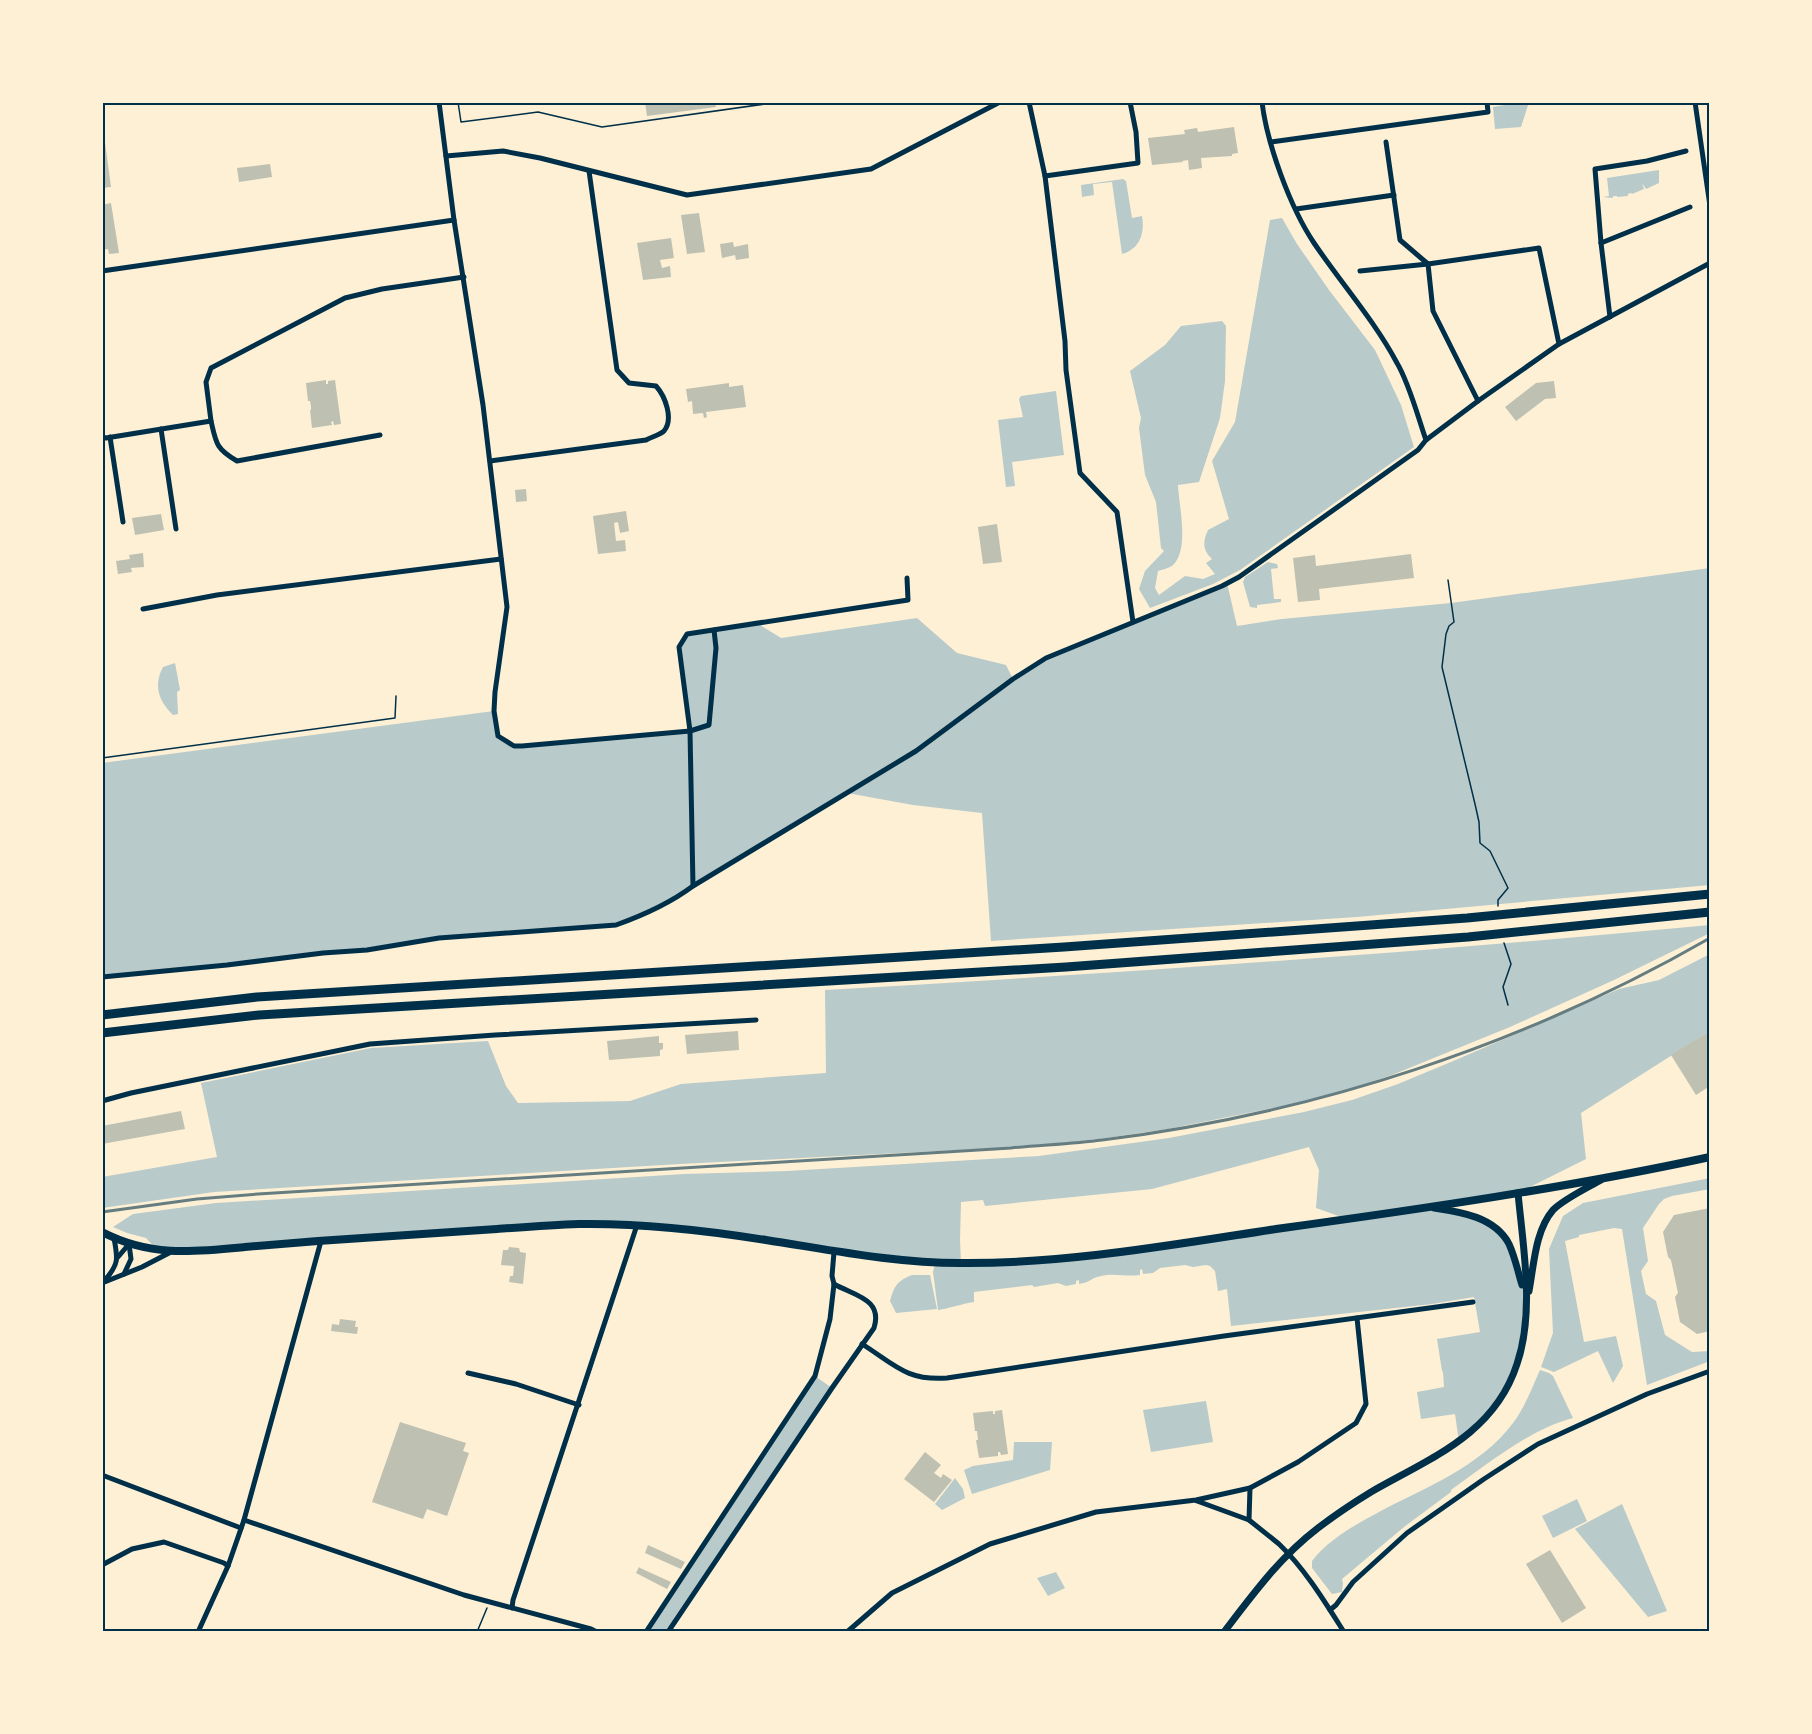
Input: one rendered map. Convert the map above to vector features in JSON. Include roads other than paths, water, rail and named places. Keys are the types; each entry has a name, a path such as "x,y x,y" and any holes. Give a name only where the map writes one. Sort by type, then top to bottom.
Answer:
{"highway":[{"path":"102,1015 215,1001 327,992 1064,947 1508,915 1710,894"},
{"path":"102,1033 259,1015 1077,966 1468,937 1710,912"}],"main road":[{"path":"102,1232 129,1244 171,1252 191,1252 561,1225 637,1225 763,1239 834,1252 919,1263 1032,1262 1127,1251 1518,1193 1710,1157"}],"street":[{"path":"439,102 454,220 483,405 507,607 494,701 498,736 514,746 522,746 690,731 709,725 716,648 714,630"},
{"path":"446,156 503,151 687,195 871,169 1000,102"},
{"path":"1029,102 1045,176 1064,332 1066,370 1080,473 1117,512 1133,622"},
{"path":"1045,176 1138,163 1136,132 1130,102"},
{"path":"1262,102 1270,142 1290,197 1313,242 1377,330 1399,365 1426,440"},
{"path":"1270,142 1488,112 1487,102"},
{"path":"1695,102 1710,206"},
{"path":"1386,142 1400,240 1428,264 1433,311 1478,400"},
{"path":"1610,317 1595,169 1647,161 1686,151"},
{"path":"490,461 646,440 663,432 669,420 664,394 656,386 629,383 616,370 589,171"},
{"path":"1296,209 1394,195"},
{"path":"1601,243 1690,207"},
{"path":"102,271 454,220"},
{"path":"1360,271 1539,248 1559,344"},
{"path":"102,977 367,950 439,938 616,925 641,917 669,903 693,886 916,751 1013,679 1046,658 1239,577 1418,450 1426,440 1478,400 1559,344 1710,263"},
{"path":"380,435 237,461 224,454 215,441 206,382 211,368 345,298 382,289 464,277"},
{"path":"102,437 211,420"},
{"path":"161,429 176,529"},
{"path":"110,437 123,522"},
{"path":"143,609 218,595 501,559"},
{"path":"693,886 690,731 678,646 687,634 908,600 907,578"},
{"path":"102,1101 370,1044 756,1020"},
{"path":"1224,1632 1273,1570 1307,1536 1349,1506 1444,1452 1488,1417 1502,1396 1517,1365 1524,1338 1527,1299 1541,1233 1547,1219 1558,1206 1604,1178"},
{"path":"1518,1193 1527,1299"},
{"path":"1425,1207 1470,1215 1497,1230 1509,1245 1527,1299"},
{"path":"512,1608 637,1225"},
{"path":"103,1282 115,1269 118,1257 114,1238"},
{"path":"198,1632 228,1566 244,1520 321,1241"},
{"path":"118,1257 129,1244"},
{"path":"123,1275 131,1259 129,1244"},
{"path":"103,1282 171,1252"},
{"path":"646,1632 815,1376 830,1319 834,1284 832,1276 834,1252"},
{"path":"668,1632 874,1328 877,1318 871,1303 834,1284"},
{"path":"862,1344 902,1371 929,1379 947,1378 1224,1336 1473,1302"},
{"path":"847,1632 891,1593 990,1544 1096,1512 1196,1500 1250,1488 1298,1462 1356,1423 1366,1404 1357,1318"},
{"path":"1330,1610 1353,1582 1407,1533 1538,1444 1647,1394 1710,1371"},
{"path":"468,1373 516,1384 579,1405"},
{"path":"102,1475 241,1528"},
{"path":"1249,1520 1250,1488"},
{"path":"1196,1500 1249,1520 1278,1543 1330,1610 1344,1632"},
{"path":"244,1520 464,1595 597,1632"},
{"path":"102,1565 132,1549 164,1542 228,1566"}],"railway":[{"path":"102,1212 197,1199 258,1194 1011,1148 1091,1141 1181,1128 1260,1113 1338,1093 1492,1042 1566,1011 1710,938"}]}
